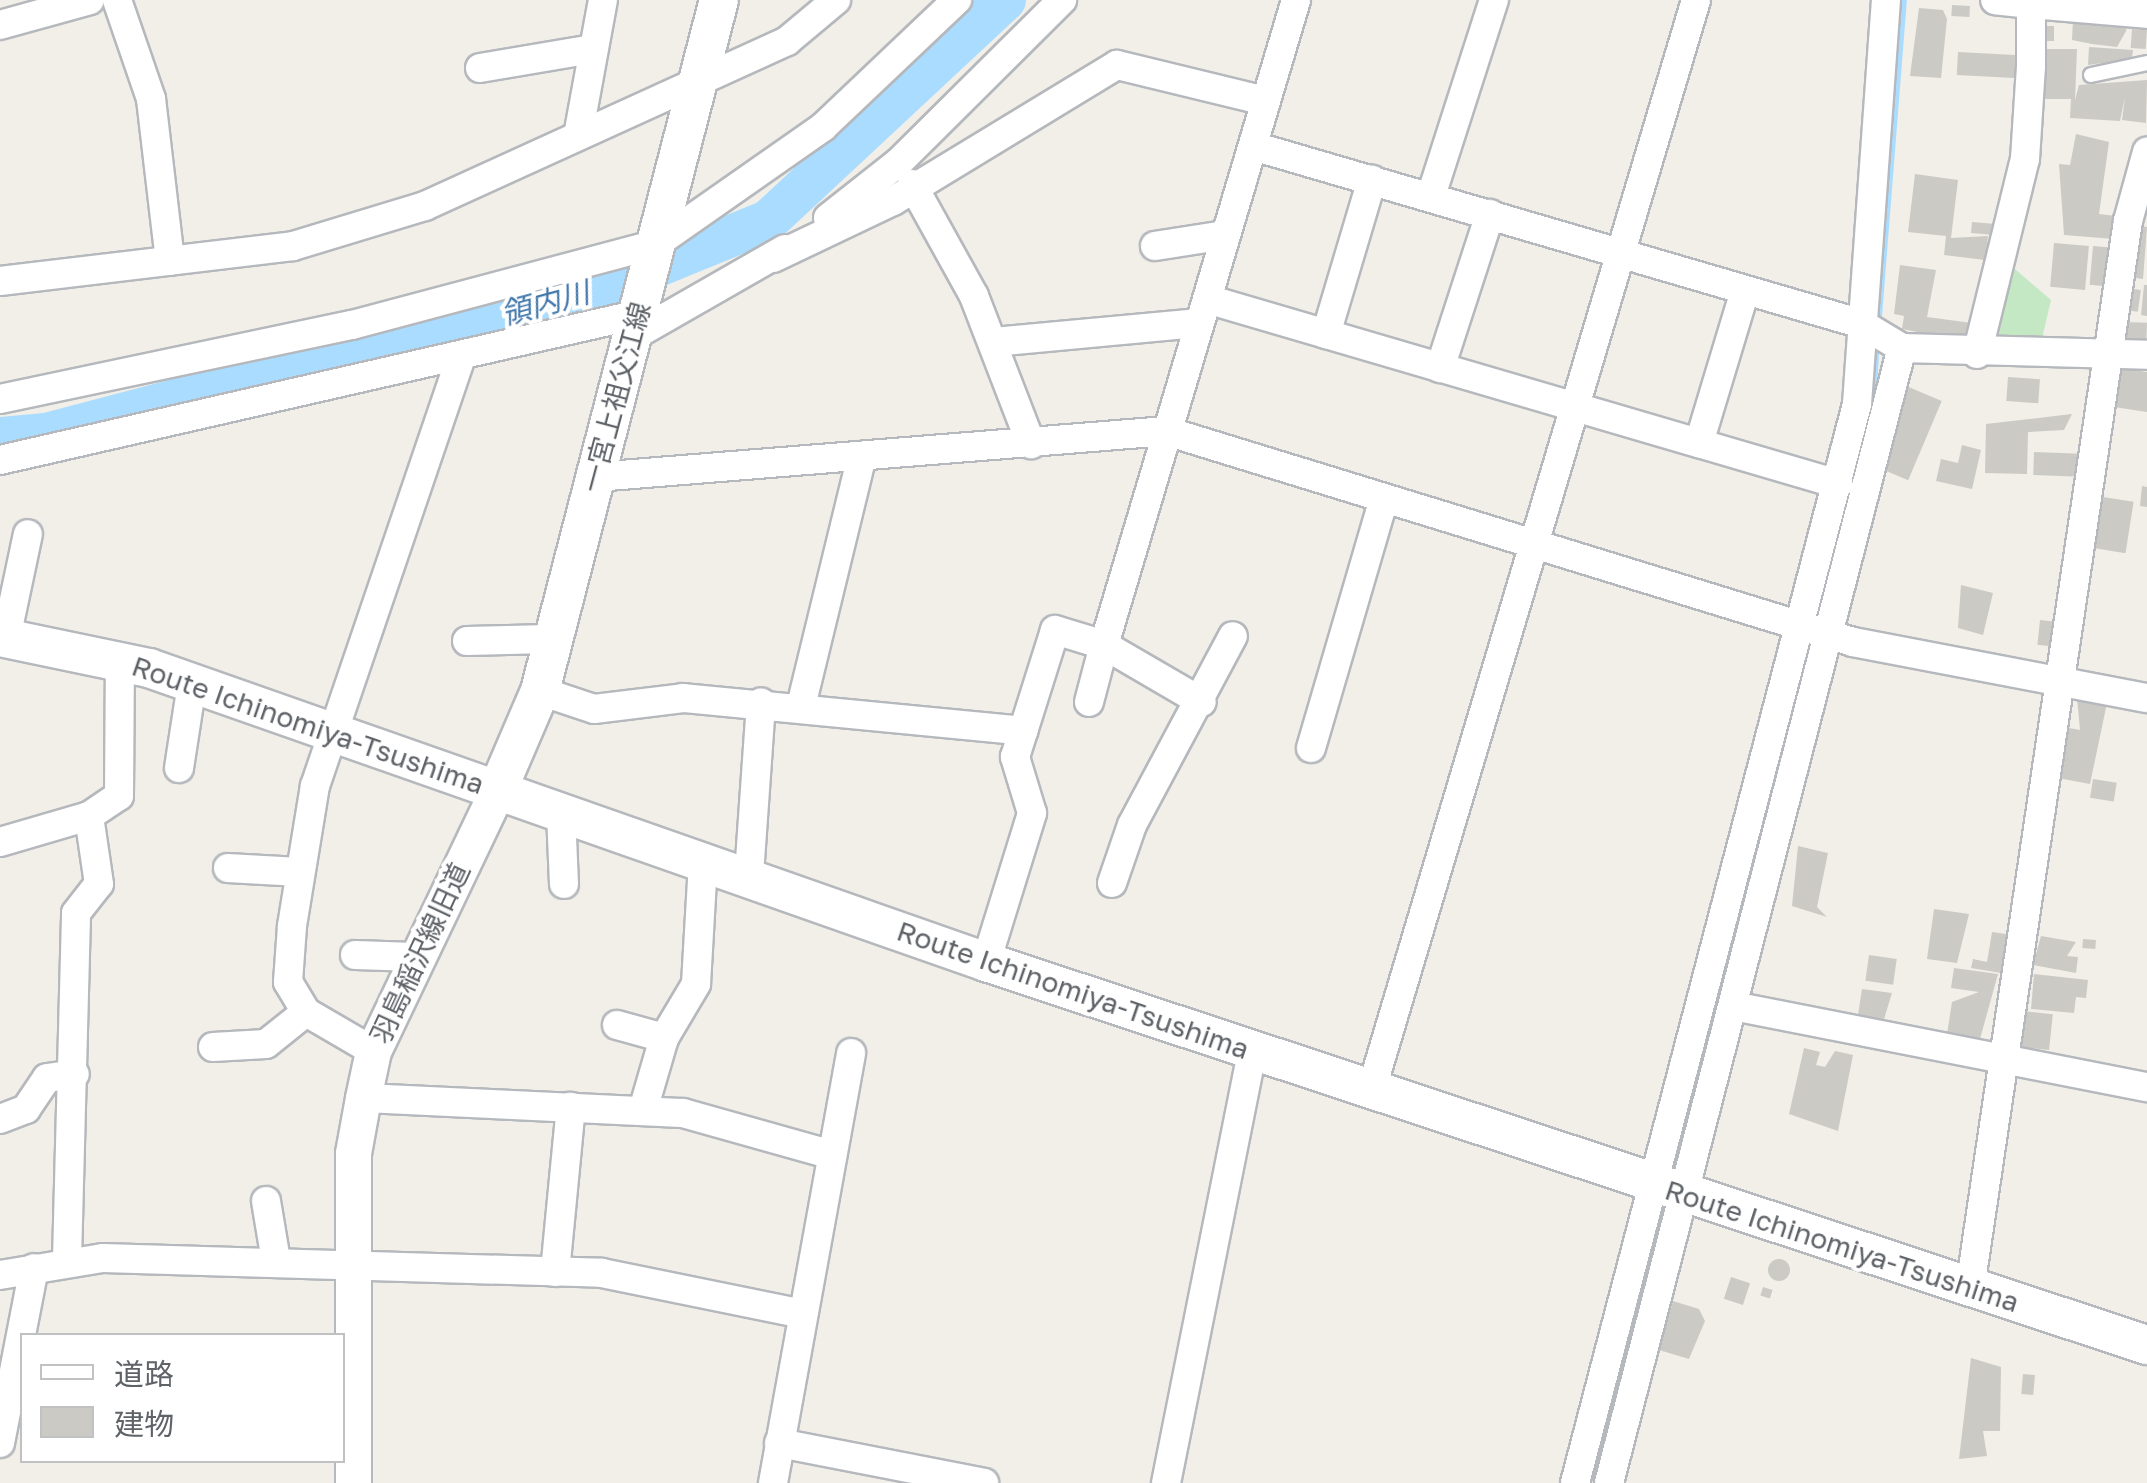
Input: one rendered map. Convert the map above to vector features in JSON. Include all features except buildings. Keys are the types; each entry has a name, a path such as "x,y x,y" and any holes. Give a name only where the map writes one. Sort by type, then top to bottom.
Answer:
{"main road":[{"name":"一宮上祖父江線","path":"498,789 540,692 550,639 638,319 719,0"},
{"name":"Route Ichinomiya-Tsushima","path":"3,638 120,662 192,684 986,962 2147,1346"}],"street":[{"path":"0,25 90,0"},
{"path":"118,0 151,99 170,261"},
{"path":"578,136 602,0"},
{"path":"0,281 293,246 425,206 787,41 836,0"},
{"path":"0,399 352,325 656,248 823,127 956,0"},
{"path":"773,258 899,162 1062,0"},
{"path":"1089,702 1166,430 1296,0"},
{"path":"1431,196 1494,0"},
{"path":"1372,1091 1696,0"},
{"path":"1609,1483 1666,1189 1838,484 1862,324 1886,0"},
{"path":"1995,0 2147,14"},
{"path":"1977,354 2025,160 2031,4"},
{"path":"480,68 592,48"},
{"path":"0,460 638,319 773,258 912,184 1117,65 1266,102"},
{"path":"1253,146 1862,324 1902,348 1977,354 2147,356"},
{"path":"1970,1288 2112,356 2128,221 2147,152"},
{"path":"1326,334 1372,180"},
{"path":"912,184 994,342 1031,444"},
{"path":"1440,368 1490,214"},
{"path":"1155,246 1224,235"},
{"path":"1699,443 1744,290"},
{"path":"994,342 1203,311 1326,334 1838,484"},
{"path":"1575,1483 1666,1189 1738,1007 1834,636 1902,348"},
{"path":"373,1051 306,1012 288,982 299,872 332,732 461,356"},
{"path":"596,477 1166,430 1834,636 2147,698"},
{"path":"800,706 862,456"},
{"path":"1311,748 1384,498"},
{"path":"3,638 28,534"},
{"path":"986,962 1032,813 1015,757 1055,630 1104,645 1202,702"},
{"path":"1112,884 1132,826 1202,702 1233,636"},
{"path":"467,641 550,639"},
{"path":"0,842 89,816 119,796 120,662"},
{"path":"179,768 192,684"},
{"path":"540,692 632,712 683,698 761,702 1023,731"},
{"path":"748,876 761,702"},
{"name":"羽島稲沢線旧道","path":"353,1483 351,1261 362,1098 373,1051 498,789"},
{"path":"560,813 564,884"},
{"path":"67,1260 75,1074 76,913 99,884 89,816"},
{"path":"643,1110 664,1038 696,984 702,861"},
{"path":"228,868 299,872"},
{"path":"367,964 415,958"},
{"path":"1738,1007 2147,1087"},
{"path":"213,1047 266,1044 306,1012"},
{"path":"618,1026 664,1038"},
{"path":"1166,1483 1252,1051"},
{"path":"772,1483 851,1053"},
{"path":"0,1119 26,1110 48,1078 75,1074"},
{"path":"362,1098 643,1110 832,1155"},
{"path":"555,1272 571,1107"},
{"path":"266,1201 276,1261"},
{"path":"0,1275 67,1260 351,1261 555,1272 803,1314"},
{"path":"21,1333 34,1268"},
{"path":"0,1442 20,1340"},
{"path":"780,1443 984,1483"}],"lane":[{"path":"2091,75 2147,64"}],"green space":[{"path":"2009,264 2051,300 2040,347 1991,349"}],"waterway":[{"name":"領内川","path":"0,438 46,434 611,285 768,221 1005,0"},
{"path":"1878,316 1903,0"},
{"path":"1871,418 1875,354"},
{"path":"1673,1166 1794,711"}]}
